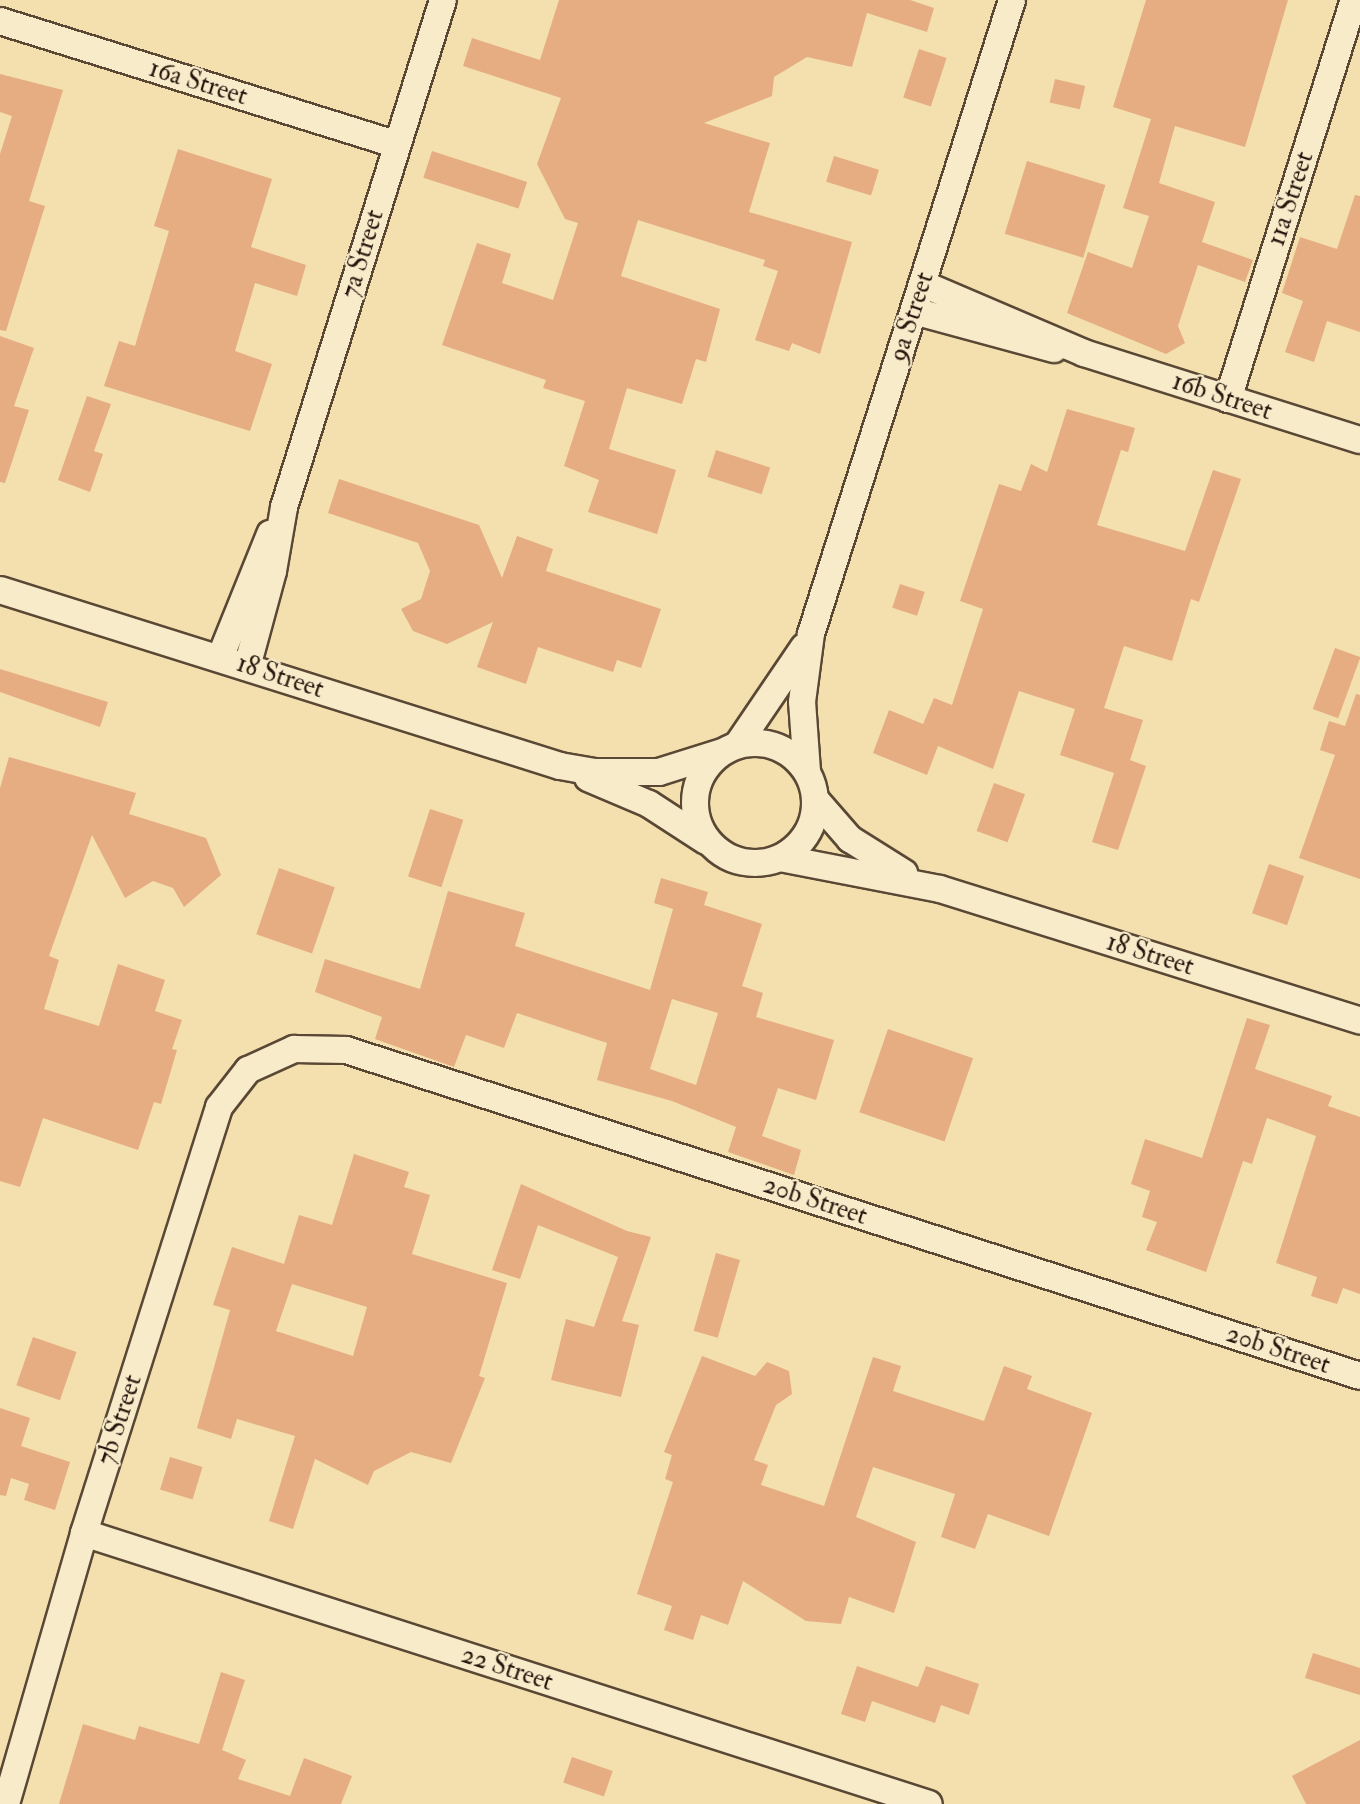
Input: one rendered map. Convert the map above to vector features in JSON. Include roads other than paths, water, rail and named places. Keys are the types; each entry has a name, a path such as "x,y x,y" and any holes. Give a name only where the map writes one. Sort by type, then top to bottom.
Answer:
{"street":[{"name":"7a Street","path":"220,658 284,507 443,0"},
{"name":"9a Street","path":"807,771 802,702 811,634 1012,0"},
{"name":"11a Street","path":"1228,399 1354,0"},
{"name":"16a Street","path":"0,21 397,145"},
{"name":"16b Street","path":"923,284 1084,353 1360,440"},
{"name":"16b Street","path":"914,311 1021,342 1084,353"},
{"name":"7a Street","path":"246,667 273,571 284,507"},
{"name":"18 Street","path":"0,590 560,766 649,804 714,847"},
{"name":"9a Street","path":"730,748 811,634"},
{"path":"777,746 807,771 816,800 807,835 780,858 750,863 714,847 699,824 695,798 708,764 730,748 777,746"},
{"name":"18 Street","path":"560,766 604,773 659,772 730,748"},
{"name":"18 Street","path":"816,800 831,821 870,855 940,889"},
{"name":"18 Street","path":"780,858 940,889 1360,1021"},
{"name":"20b Street","path":"269,1057 320,1046 346,1050 1360,1376"},
{"name":"7b Street","path":"6,1804 84,1533 219,1107 248,1070 269,1057"},
{"name":"22 Street","path":"84,1533 929,1804"}]}
